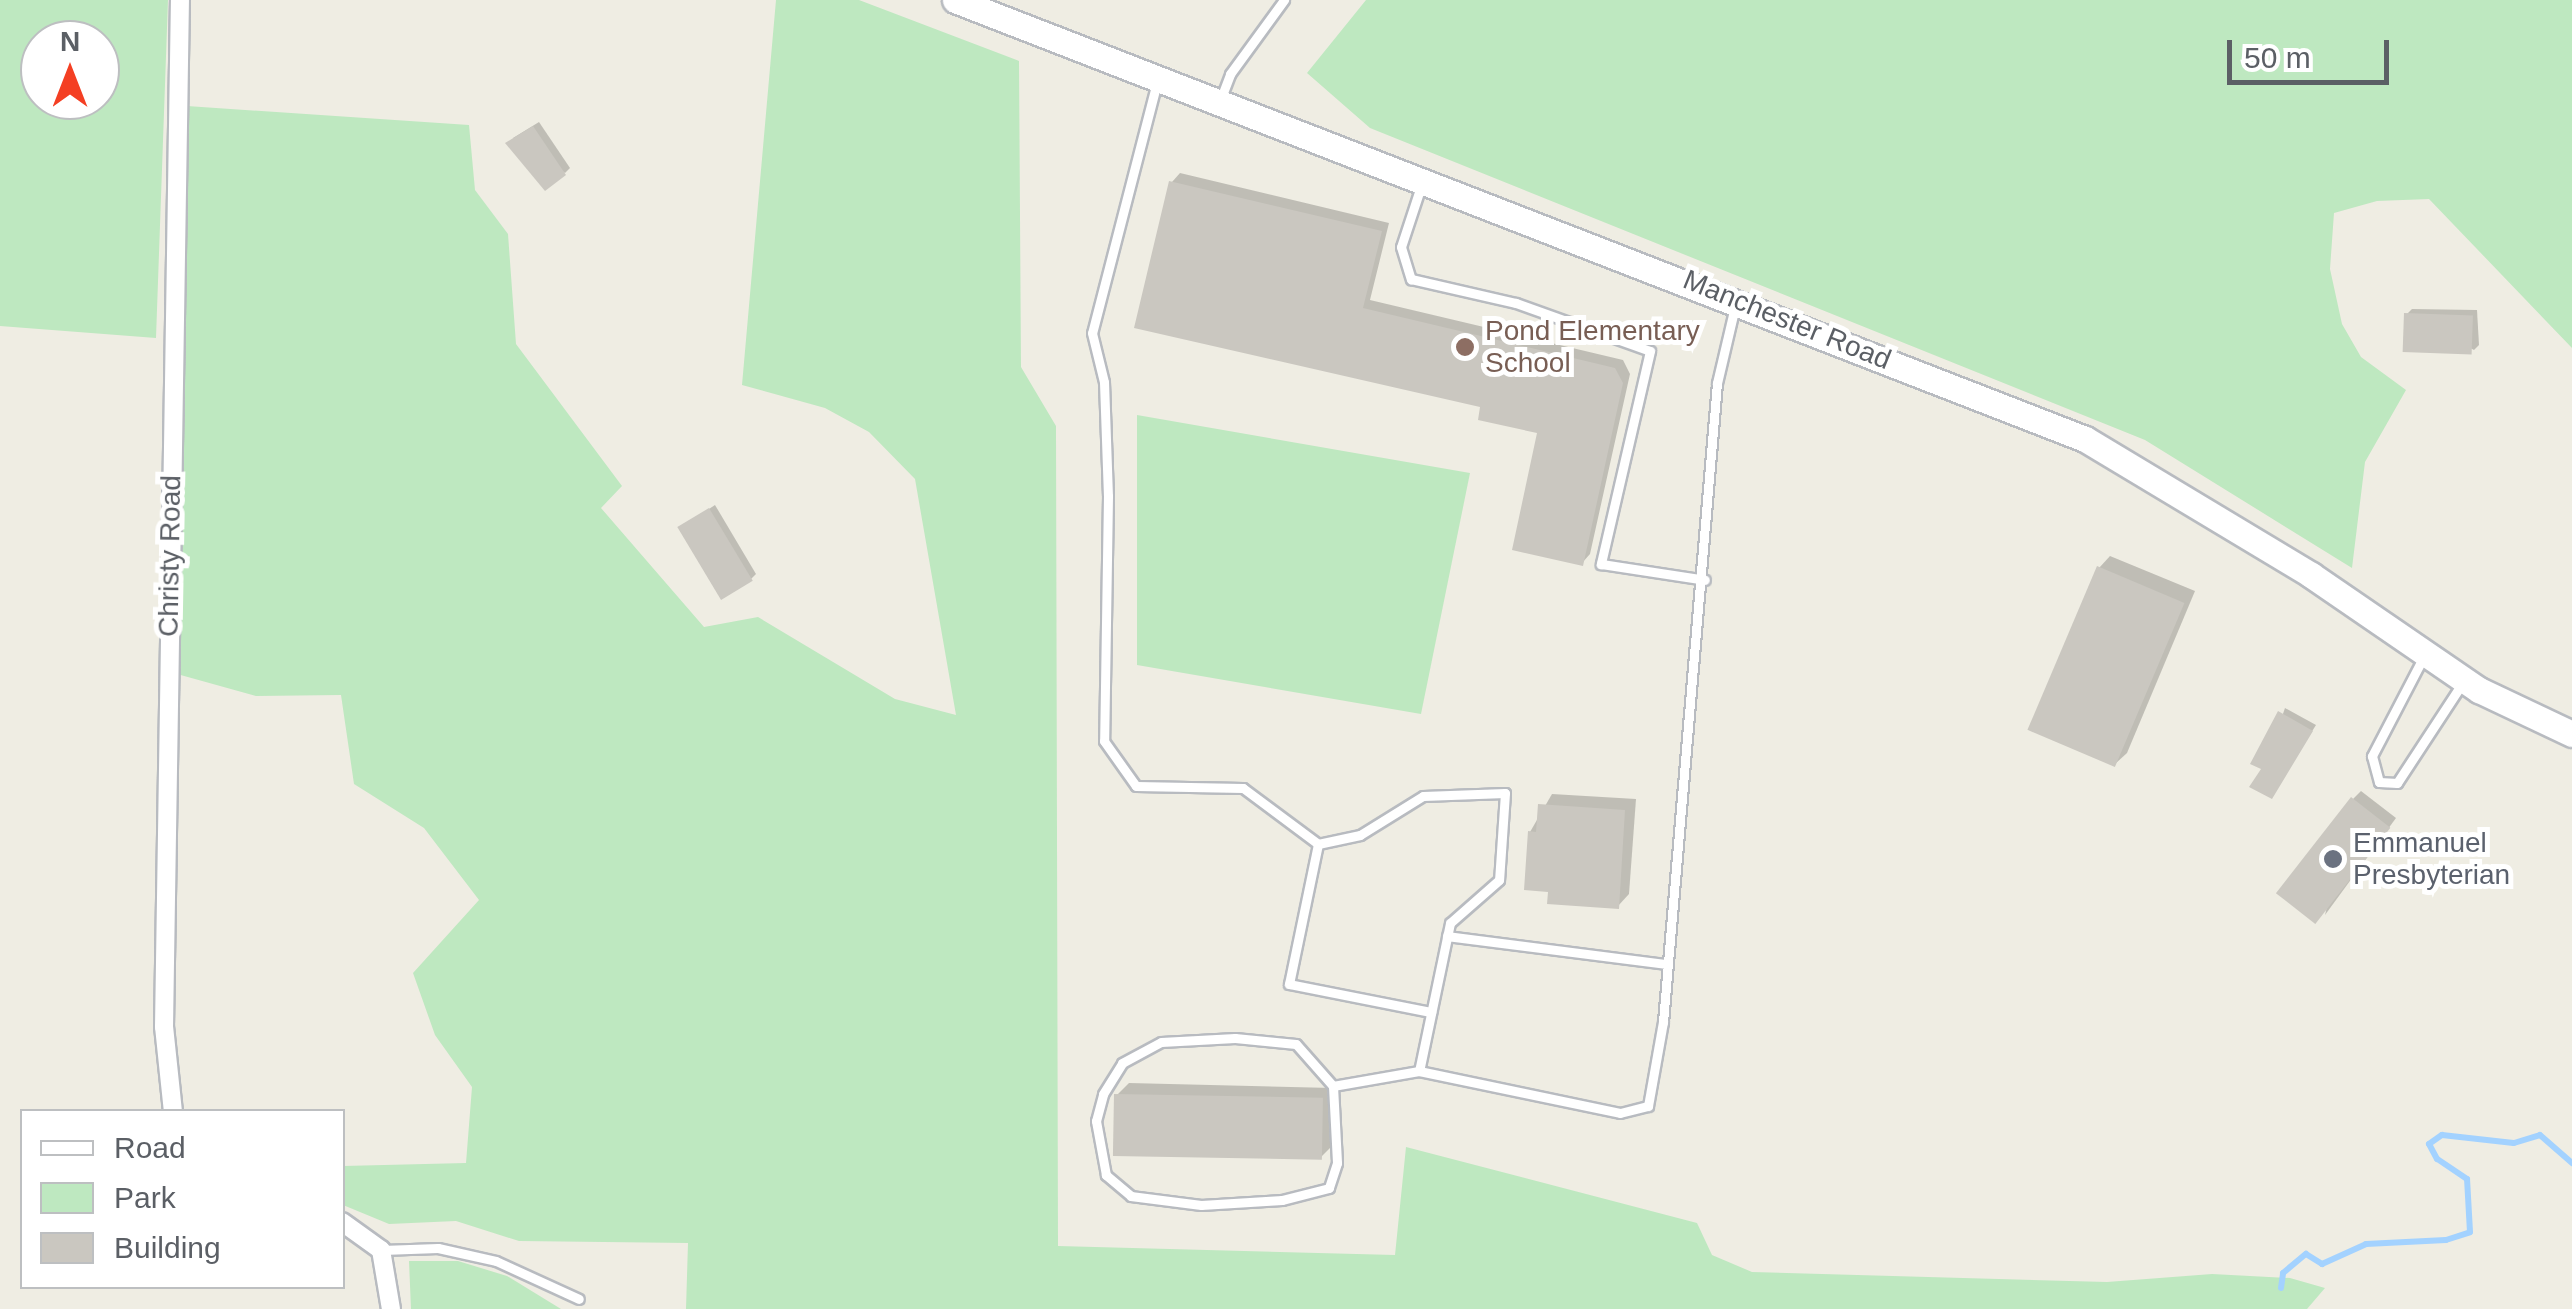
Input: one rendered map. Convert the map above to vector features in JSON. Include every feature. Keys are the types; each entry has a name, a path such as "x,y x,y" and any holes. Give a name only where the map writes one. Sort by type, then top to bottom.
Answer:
{"street":[{"name":"Christy Road","path":"173,1109 164,1027 180,0"},
{"name":"Manchester Road","path":"955,0 1736,298 2085,439 2311,575 2464,680 2572,734"},
{"path":"345,1224 381,1250 391,1309"}],"lane":[{"path":"1220,101 1230,74 1284,0"},
{"path":"1158,78 1092,334 1104,382 1108,496 1104,740 1136,786 1243,788 1318,844 1360,835 1423,796 1505,792 1499,880 1450,922 1419,1071"},
{"path":"1424,179 1401,247 1411,278 1516,303 1650,351 1601,564 1704,580"},
{"path":"1334,1086 1419,1071 1620,1113 1648,1106 1704,580 1717,383 1736,298"},
{"path":"2425,654 2372,756 2379,782 2397,783 2464,680"},
{"path":"1318,844 1289,984 1431,1012"},
{"path":"1447,936 1666,964"},
{"path":"1235,1038 1296,1044 1334,1086 1337,1163 1328,1188 1282,1200 1201,1205 1131,1196 1106,1175 1096,1121 1103,1094 1122,1064 1161,1042 1235,1038"},
{"path":"381,1250 438,1248 496,1261 579,1299"}],"green space":[{"path":"0,0 168,0 156,338 0,326"},
{"path":"776,0 859,0 1019,61 1021,367 1056,426 1058,1246 1395,1255 1406,1147 1697,1223 1712,1255 1752,1272 2107,1282 2212,1274 2290,1278 2325,1288 2307,1309 686,1309 688,1243 519,1241 456,1221 389,1224 345,1206 345,1166 466,1163 472,1087 435,1035 413,973 479,900 424,828 354,784 341,695 256,696 177,674 187,106 469,125 475,190 508,234 516,344 622,486 601,508 704,627 758,617 895,699 956,715 915,479 869,432 825,408 742,385"},
{"path":"1366,0 2572,0 2572,348 2429,199 2377,201 2334,213 2330,269 2342,324 2361,357 2406,390 2365,462 2352,568 2145,440 1370,128 1307,73"},
{"path":"1137,415 1470,473 1421,714 1137,665"},
{"path":"409,1261 458,1261 507,1276 561,1309 411,1309"}],"building":[{"path":"533,126 566,175 545,191 505,143"},
{"path":"1169,181 1382,231 1363,308 1615,368 1623,383 1583,566 1512,550 1537,433 1478,420 1480,407 1134,328"},
{"path":"2404,313 2473,315 2472,354 2403,352"},
{"path":"709,508 753,581 721,600 677,527"},
{"path":"2097,566 2184,603 2115,767 2027,730"},
{"path":"2278,711 2313,731 2272,799 2249,787 2261,769 2250,764"},
{"name":"Emmanuel Presbyterian","path":"2351,797 2390,828 2315,924 2276,893"},
{"path":"1538,804 1625,810 1619,909 1547,904 1548,892 1524,890 1528,831 1536,832"},
{"path":"1114,1094 1323,1098 1322,1160 1113,1156"}],"waterway":[{"path":"2281,1288 2283,1273 2306,1254 2322,1264 2366,1244 2446,1240 2470,1232 2467,1179 2437,1159 2429,1144 2442,1135 2514,1143 2540,1135 2572,1163"}],"place":[{"name":"Pond Elementary School","path":"1465,347"},
{"name":"Emmanuel Presbyterian","path":"2333,859"}]}
